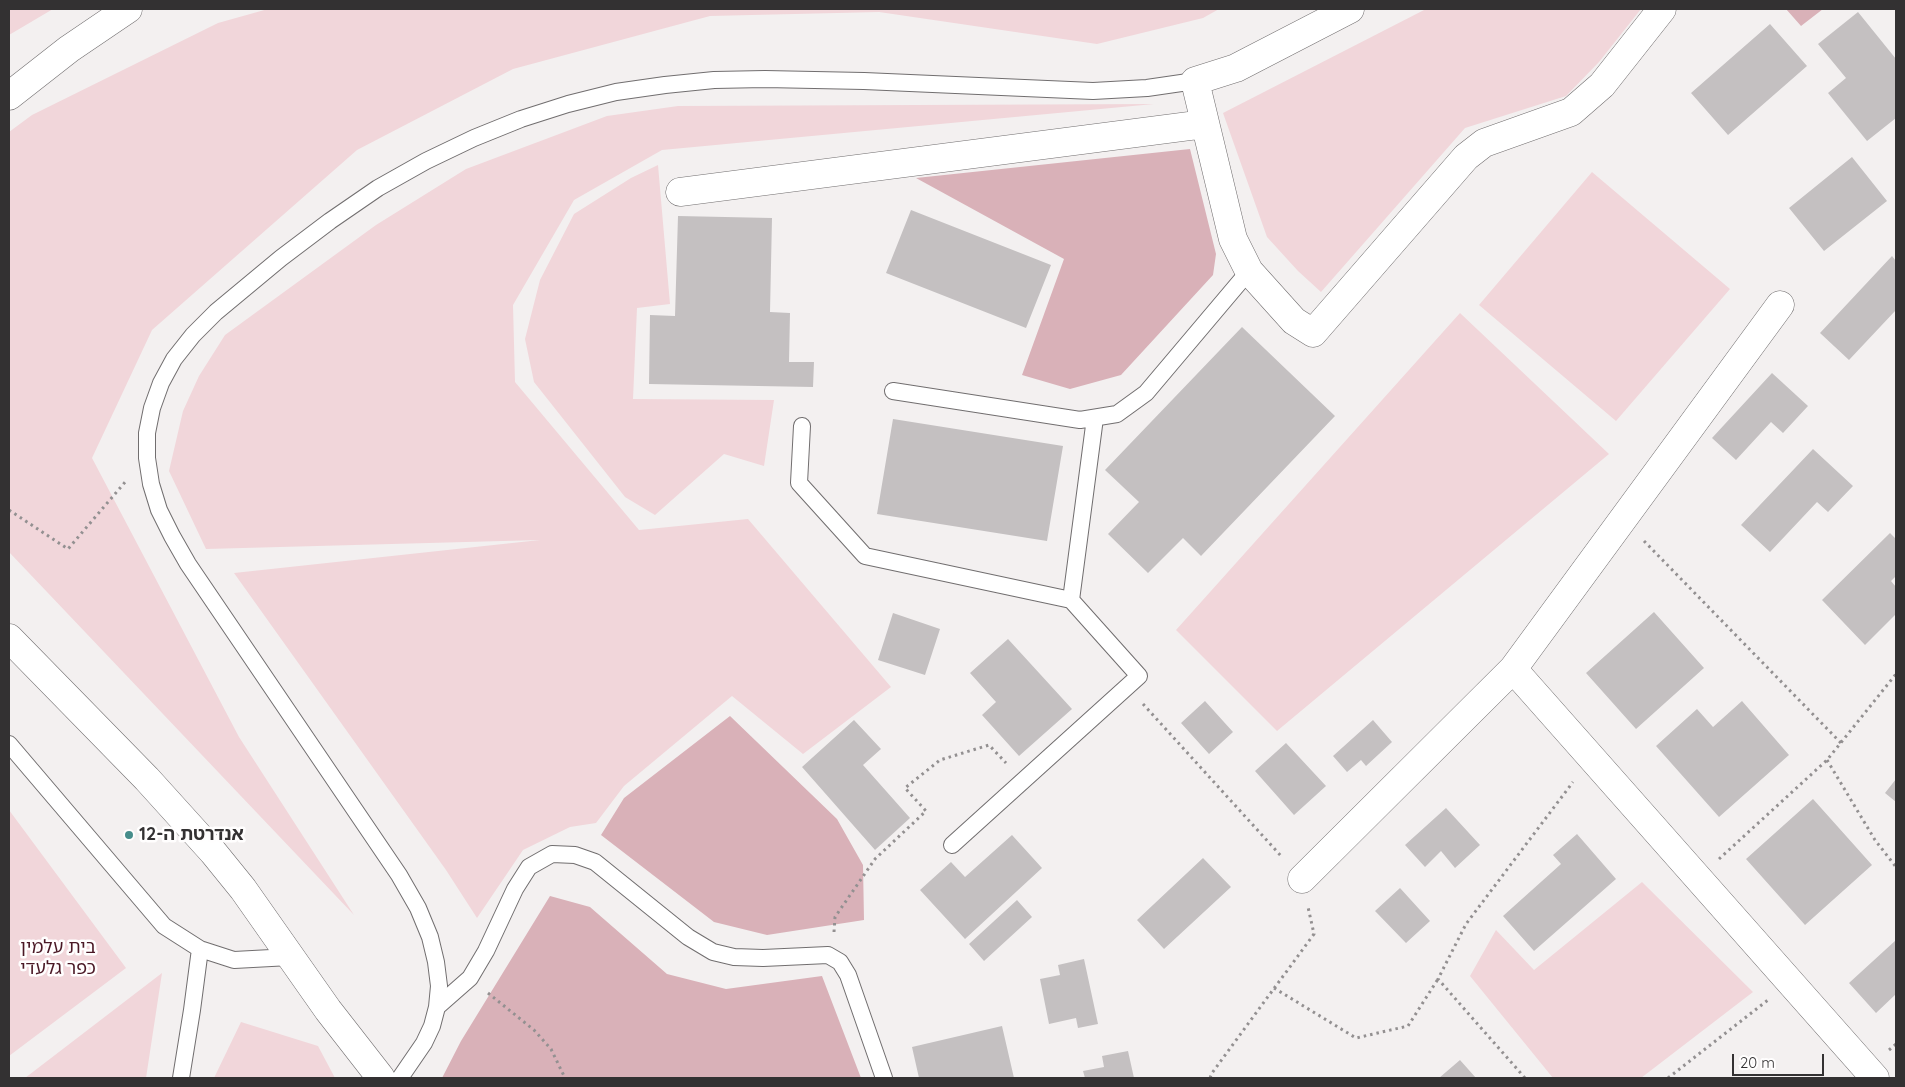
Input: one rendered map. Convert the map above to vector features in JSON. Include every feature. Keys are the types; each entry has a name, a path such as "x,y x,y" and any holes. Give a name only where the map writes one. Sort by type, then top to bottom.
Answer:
{"street":[{"path":"9,96 69,49 128,9"},
{"path":"1350,9 1236,68 1195,81 1233,239 1249,271 1294,321 1313,333 1466,157 1484,143 1571,112 1602,85 1662,9"},
{"path":"680,192 1205,124"},
{"path":"1302,879 1513,669 1780,305"},
{"path":"9,638 198,834 243,889 347,1036 381,1078"},
{"path":"1513,669 1875,1078"}],"lane":[{"path":"400,1078 424,1043 432,1026 437,1007 439,986 430,936 418,908 400,875 194,572 172,536 159,510 154,493 147,458 147,433 152,408 161,383 174,359 193,335 216,312 281,258 378,188 434,157 474,138 521,119 568,104 616,92 714,80 864,80 1093,90 1147,88 1195,81"},
{"path":"893,391 1080,420 1117,414 1146,393 1249,271"},
{"path":"1071,600 1095,418"},
{"path":"802,426 799,483 865,556 1071,600 1139,676 952,845"},
{"path":"9,744 164,926 200,949 234,960 290,957"},
{"path":"437,1007 470,978 486,951 515,889 529,867 552,854 575,855 595,862 688,937 713,952 734,957 763,958 828,955 840,962 848,975 884,1078"},
{"path":"181,1078 200,949"}],"path":[{"path":"9,510 68,549 147,458"},
{"path":"1623,520 1841,743"},
{"path":"1698,878 1827,760 1896,674"},
{"path":"1128,687 1302,879 1314,934 1210,1078"},
{"path":"833,958 834,917 875,859 926,811 905,788 940,760 989,745 1023,781"},
{"path":"1274,988 1356,1038 1408,1026 1438,979 1466,924 1591,757"},
{"path":"1827,760 1875,840 1896,867"},
{"path":"470,978 534,1030 551,1049 565,1078"},
{"path":"1438,979 1525,1078"},
{"path":"1668,1078 1790,982"}],"green space":[{"path":"9,9 53,9 9,35"},
{"path":"268,9 1219,9 1203,18 1097,44 879,12 710,16 513,69 357,150 152,330 92,458 239,737 354,915 9,552 9,132 32,115 218,23"},
{"path":"1426,9 1641,9 1599,62 1566,96 1465,128 1321,292 1298,271 1267,237 1223,113"},
{"path":"1154,104 662,150 574,200 513,305 515,382 639,530 748,519 891,687 803,754 732,696 624,786 596,823 570,827 523,850 477,918 446,870 234,573 540,540 206,549 169,471 183,411 199,376 225,335 376,225 466,169 607,116 678,106"},
{"path":"658,165 670,304 637,308 633,399 774,400 764,466 724,454 655,515 625,497 534,382 525,339 540,280 574,214 631,178"},
{"path":"1592,172 1730,289 1616,421 1479,305"},
{"path":"1460,313 1609,454 1277,731 1176,630"},
{"name":"בית עלמין כפר גלעדי","path":"9,810 126,968 9,1056"},
{"path":"1642,882 1753,992 1641,1078 1553,1078 1470,976 1496,930 1534,970"},
{"path":"162,973 146,1078 25,1078"},
{"path":"241,1022 318,1046 335,1078 214,1078"}],"shaded area":[{"path":"1786,9 1823,9 1801,26"},
{"path":"1190,149 1216,254 1213,275 1121,375 1070,389 1022,375 1064,259 916,178"},
{"path":"730,716 837,819 863,865 864,920 767,935 714,922 601,835 624,798"},
{"path":"550,896 590,907 667,974 726,989 822,976 861,1078 442,1078 461,1041"}],"building":[{"path":"1858,12 1896,59 1896,118 1867,141 1828,93 1846,78 1818,44"},
{"path":"1770,24 1807,66 1728,135 1691,93"},
{"path":"1852,157 1887,201 1824,251 1789,208"},
{"path":"911,210 1051,265 1026,328 886,273"},
{"path":"678,216 772,218 770,312 790,313 789,362 814,362 813,387 649,384 650,315 675,316"},
{"path":"1892,256 1896,261 1896,310 1849,360 1820,333"},
{"path":"1242,327 1335,416 1201,556 1183,538 1148,573 1108,534 1139,502 1105,470"},
{"path":"1772,373 1808,406 1783,433 1771,422 1736,460 1712,438"},
{"path":"893,419 1063,446 1047,541 877,514"},
{"path":"1813,449 1853,486 1828,512 1817,502 1770,552 1741,525"},
{"path":"1890,533 1896,539 1896,576 1891,581 1896,587 1896,614 1865,645 1822,600"},
{"path":"1654,612 1704,668 1636,729 1586,673"},
{"path":"893,613 940,629 925,675 878,660"},
{"path":"1008,639 1072,709 1019,756 982,715 996,702 970,673"},
{"path":"1205,701 1233,732 1209,754 1181,723"},
{"path":"1742,701 1789,755 1719,817 1656,746 1697,709 1713,727"},
{"path":"854,720 881,749 863,765 910,818 875,850 802,767"},
{"path":"1373,720 1392,742 1366,766 1361,760 1347,772 1333,756"},
{"path":"1286,743 1326,786 1294,815 1255,771"},
{"path":"1896,779 1896,802 1885,793"},
{"path":"1813,799 1872,865 1805,925 1746,859"},
{"path":"1446,808 1480,845 1455,868 1441,851 1425,867 1405,845"},
{"path":"1577,834 1616,879 1534,951 1503,916 1561,864 1553,855"},
{"path":"1012,835 1042,868 965,939 920,890 951,862 965,877"},
{"path":"1203,858 1231,887 1164,949 1137,920"},
{"path":"1400,888 1430,921 1406,943 1375,911"},
{"path":"1017,900 1032,917 984,961 969,944"},
{"path":"1896,940 1896,994 1876,1013 1849,983"},
{"path":"1084,959 1098,1024 1078,1028 1076,1018 1049,1024 1040,979 1060,975 1058,965"},
{"path":"1002,1026 1014,1078 919,1078 912,1047"},
{"path":"1128,1051 1134,1078 1085,1078 1083,1071 1104,1067 1102,1056"},
{"path":"1460,1060 1476,1078 1439,1078"}],"place":[{"name":"אנדרטת ה-12","path":"129,835"}]}
